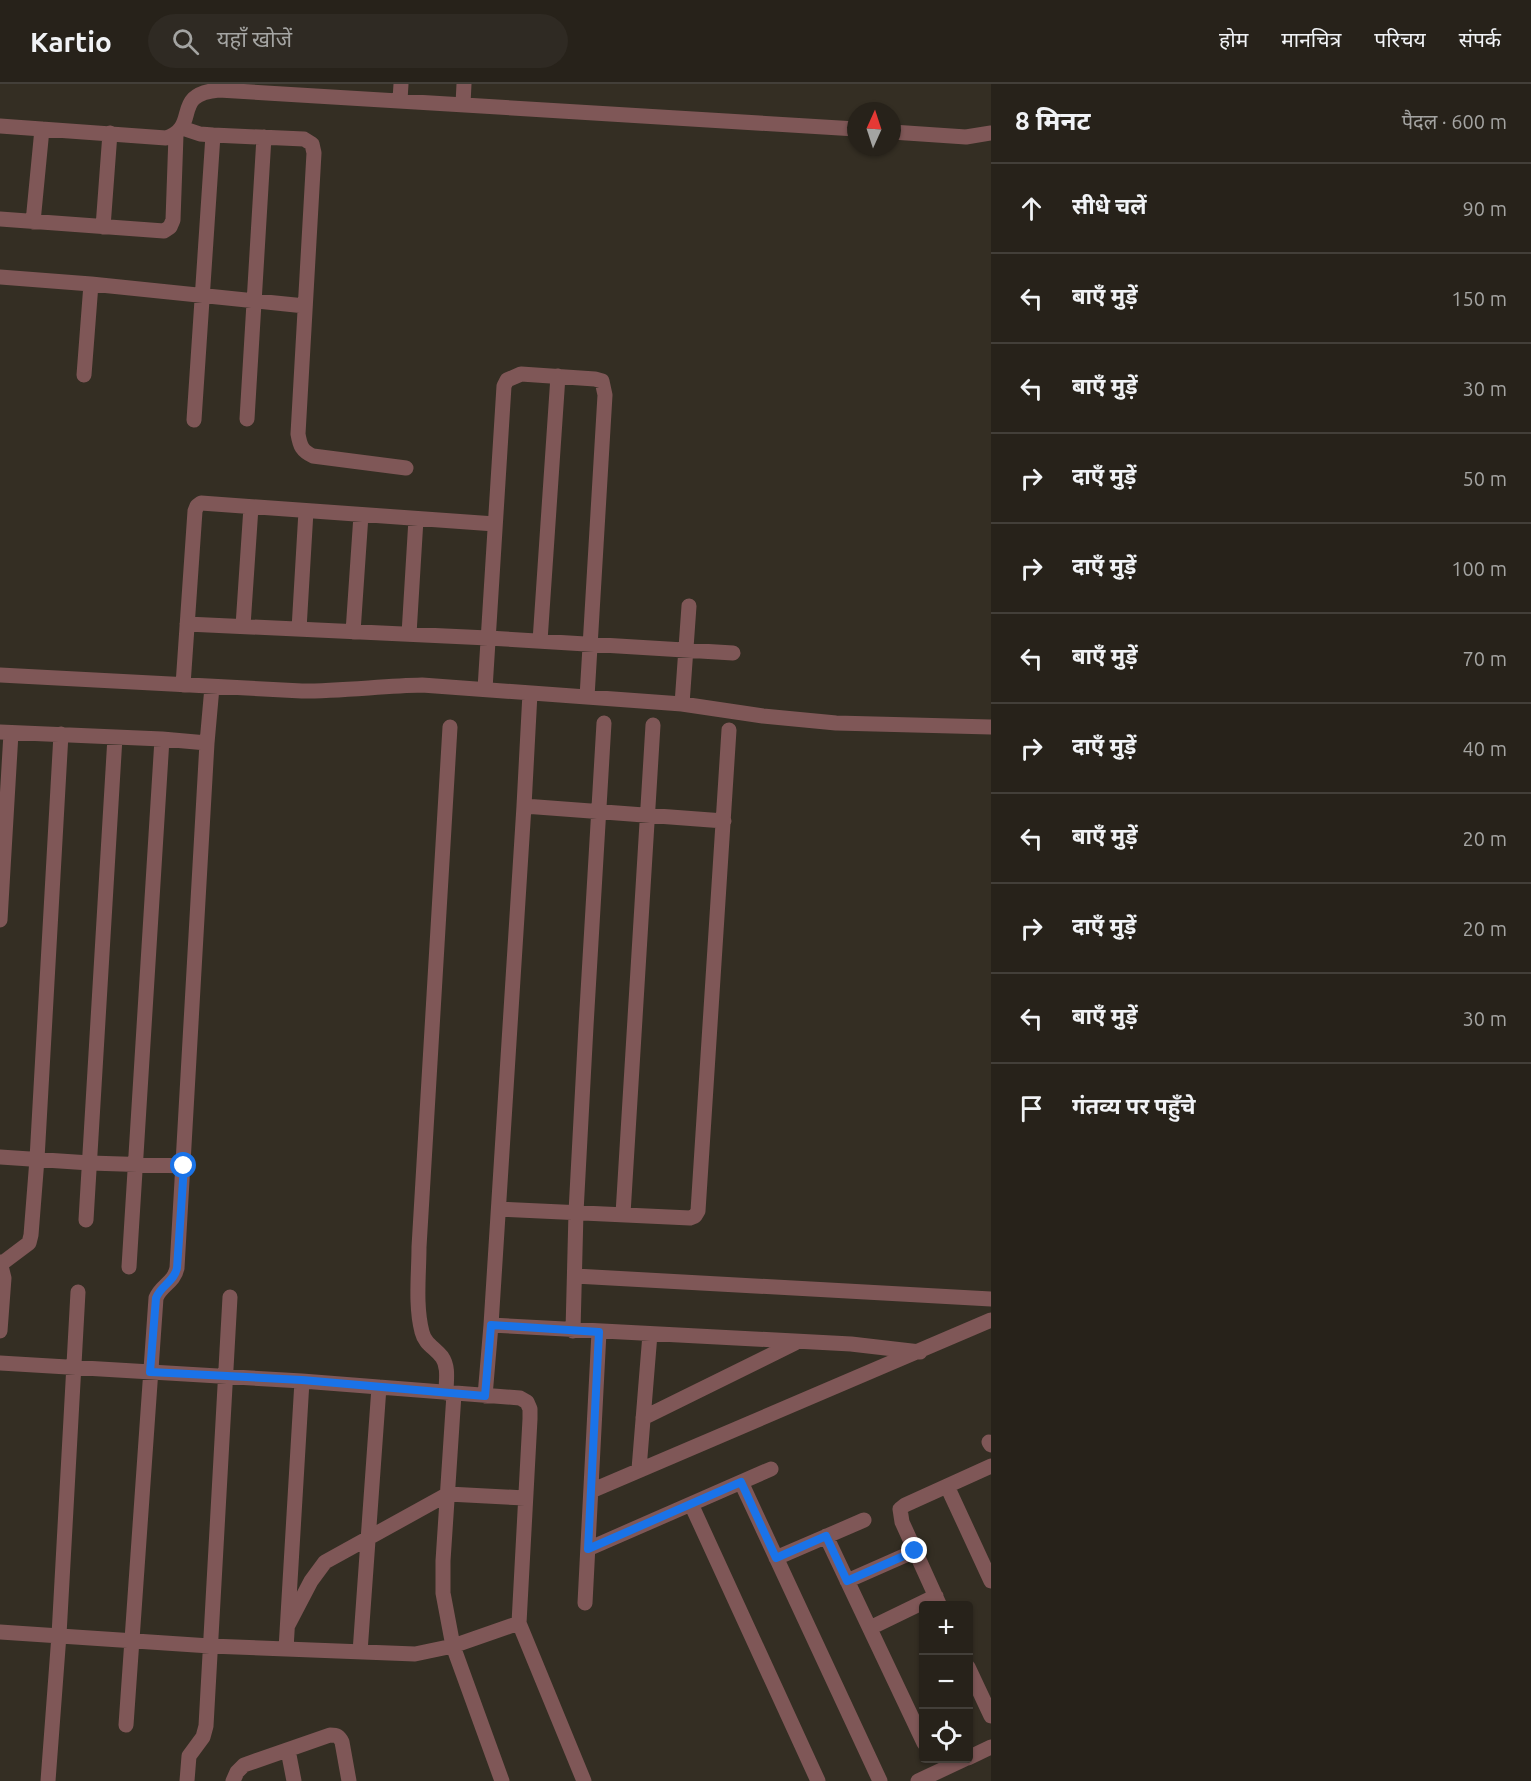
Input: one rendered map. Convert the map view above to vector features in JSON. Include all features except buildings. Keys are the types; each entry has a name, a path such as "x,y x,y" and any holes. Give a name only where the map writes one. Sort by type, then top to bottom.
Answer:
{"street":[{"path":"400,100 401,84"},
{"path":"463,104 464,84"},
{"path":"0,219 164,231 170,227 173,220 179,131 195,90 272,88 336,90 400,100 847,128"},
{"path":"0,126 166,138 179,131 213,135 304,139 312,144 314,153 298,434 300,444 305,452 313,456 406,468"},
{"path":"33,222 42,129"},
{"path":"901,133 966,137 991,133"},
{"path":"103,227 110,134"},
{"path":"194,420 213,135"},
{"path":"247,419 264,138"},
{"path":"0,277 305,306"},
{"path":"84,375 91,284"},
{"path":"485,689 504,386 507,380 521,374 595,378 602,381 604,387 587,697"},
{"path":"540,641 558,376"},
{"path":"183,685 195,511 201,503 495,524"},
{"path":"243,626 251,507"},
{"path":"298,629 306,511"},
{"path":"353,632 361,515"},
{"path":"409,634 416,519"},
{"path":"682,704 689,606"},
{"path":"187,624 488,638 733,653"},
{"path":"0,675 212,687 337,691 422,685 682,704 763,716 836,723 991,727"},
{"path":"126,1725 156,1298 159,1291 176,1277 177,1268 212,687"},
{"path":"485,1396 499,1209 530,693"},
{"path":"573,1331 576,1212 586,1014 604,723"},
{"path":"623,1214 653,725"},
{"path":"450,727 419,1247 420,1322 422,1335 428,1345 443,1358 450,1394 443,1593 453,1647 502,1781"},
{"path":"499,1209 690,1218 698,1211 729,730"},
{"path":"0,920 6,732 207,743"},
{"path":"0,1331 4,1278 0,1263 29,1243 31,1235 61,735"},
{"path":"86,1220 115,737"},
{"path":"129,1267 162,739"},
{"path":"524,806 724,821"},
{"path":"0,1157 184,1166"},
{"path":"575,1276 991,1299"},
{"path":"48,1781 59,1635 78,1292"},
{"path":"187,1781 189,1756 203,1737 206,1726 230,1297"},
{"path":"591,1491 991,1320"},
{"path":"491,1325 851,1344 920,1352"},
{"path":"585,1603 599,1332"},
{"path":"639,1469 650,1334"},
{"path":"643,1418 798,1342"},
{"path":"0,1364 302,1380 520,1398 527,1402 530,1409 519,1623 584,1781"},
{"path":"286,1649 302,1380"},
{"path":"360,1652 379,1387"},
{"path":"938,1601 902,1522 900,1509 991,1466"},
{"path":"588,1549 771,1469"},
{"path":"741,1482 880,1781"},
{"path":"947,1486 991,1581"},
{"path":"288,1625 311,1581 325,1562 448,1494 525,1498"},
{"path":"691,1504 818,1781"},
{"path":"776,1558 864,1520"},
{"path":"826,1536 919,1732"},
{"path":"847,1581 915,1551"},
{"path":"870,1628 919,1609"},
{"path":"0,1632 133,1639 210,1646 415,1654 453,1647 519,1623"},
{"path":"973,1676 991,1716"},
{"path":"232,1781 244,1766 336,1735 342,1742 349,1781"},
{"path":"973,1756 991,1747"},
{"path":"288,1750 294,1781"},
{"path":"918,1781 934,1765"}],"route":[{"path":"184,1166 176,1277 163,1286 156,1298 150,1372 302,1380 485,1396 491,1325 599,1332 588,1549 741,1482 776,1558 826,1536 847,1581 915,1551"}]}
